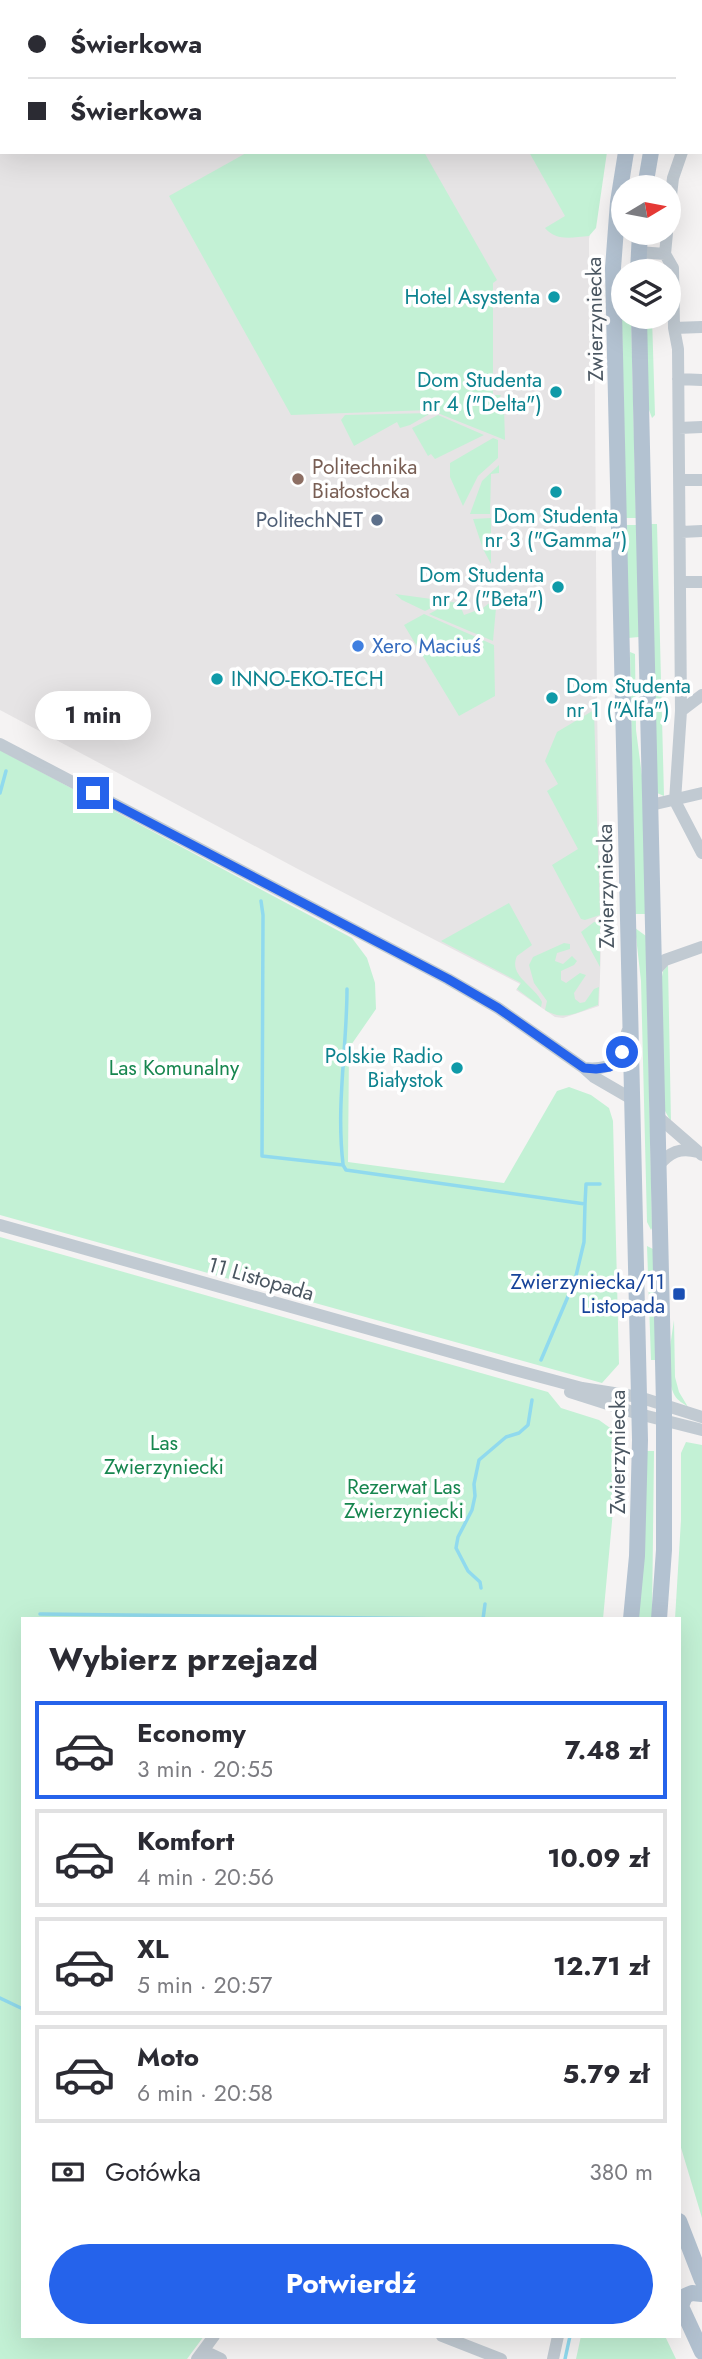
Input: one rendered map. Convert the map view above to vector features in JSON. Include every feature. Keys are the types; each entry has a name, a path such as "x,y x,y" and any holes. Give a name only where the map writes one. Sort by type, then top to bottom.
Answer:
{"main road":[{"name":"Zwierzyniecka","path":"623,175 626,154"},
{"path":"647,175 652,154"},
{"name":"Zwierzyniecka","path":"615,245 613,268 639,1397 638,1544 631,1617"},
{"path":"623,245 639,252"},
{"name":"Zwierzyniecka","path":"639,245 639,259"},
{"name":"Zwierzyniecka","path":"639,329 664,1404 664,1550 659,1617"},
{"path":"622,662 627,650 634,647 644,652 647,664"},
{"path":"635,1226 645,1238 656,1235 660,1229"},
{"path":"681,2226 702,2280"},
{"path":"681,2302 685,2296 692,2293 702,2294"},
{"path":"681,2306 702,2352"}],"street":[{"path":"674,175 681,154"},
{"path":"666,245 665,254 668,259"},
{"path":"639,252 665,254"},
{"path":"681,328 702,327"},
{"path":"674,329 678,349 681,532 681,711 675,801 702,853"},
{"path":"678,379 702,380"},
{"path":"679,428 702,427"},
{"path":"680,480 702,480"},
{"path":"681,532 702,531"},
{"path":"680,582 702,582"},
{"path":"681,711 702,695"},
{"path":"0,744 448,979 498,1008 594,1077 632,1098"},
{"path":"651,805 702,793"},
{"path":"654,972 665,960 702,947"},
{"path":"584,1068 603,1068 615,1063 622,1052 630,1018"},
{"path":"656,1115 700,1153"},
{"path":"658,1166 679,1150 700,1153"},
{"name":"11 Listopada","path":"0,1225 511,1370 582,1388 639,1397 702,1417"},
{"path":"616,1392 626,1386 634,1376 638,1364"},
{"name":"11 Listopada","path":"511,1370 556,1388 702,1430"},
{"path":"213,2338 200,2355 221,2359"},
{"path":"447,2338 502,2359"},
{"path":"553,2359 558,2338"}],"shaded area":[{"name":"Politechnika Białostocka","path":"0,154 606,154 589,239 589,256 594,262 601,947 599,1006 563,1018 555,1017 516,990 520,984 0,710"}],"green space":[{"path":"244,154 425,154 497,280 493,283 493,395 501,395 498,401 504,408 505,440 430,410 291,415 169,196"},
{"path":"530,154 607,154 596,228 589,236 571,238 560,237 545,228 565,216"},
{"path":"622,329 631,329 636,518 626,518"},
{"path":"646,329 652,329 655,415 652,418 648,407"},
{"path":"431,413 400,428 397,422 354,446 341,420 345,415"},
{"path":"438,415 484,435 435,459 431,454 428,456 412,428"},
{"path":"493,438 498,440 498,458 478,476 463,506 450,477 450,463"},
{"path":"499,465 499,473 491,474 490,514 470,514 482,481"},
{"path":"491,518 491,564 473,519"},
{"path":"650,524 657,524 664,796 657,793"},
{"path":"626,525 637,525 639,637 628,638"},
{"path":"395,594 446,601 425,611"},
{"path":"497,597 493,641 429,614 451,602 459,603 464,615 483,608"},
{"path":"424,614 494,645 495,696 459,716 404,625"},
{"path":"630,652 635,654 636,730 642,776 646,914 635,914"},
{"path":"594,710 600,915 585,920 581,919 552,865 578,849 547,791 558,784 545,761 557,732"},
{"name":"Las Komunalny","path":"0,750 352,938 367,958 375,983 376,1009 349,1048 348,1162 504,1183 557,1091 569,1087 591,1095 609,1108 613,1121 619,1364 602,1383 0,1215"},
{"path":"509,903 532,945 517,956 516,969 542,1002 541,1007 517,989 521,983 441,941"},
{"path":"594,922 600,922 600,967 581,932"},
{"path":"635,928 646,936 651,1230 647,1222 641,981"},
{"path":"564,943 570,944 570,949 557,953 555,961 563,964 572,956 577,961 561,971 561,980 566,983 580,973 586,975 574,993 575,999 580,1003 585,1002 594,989 599,987 598,1005 565,1016 545,1010 547,1001 534,983 529,965 533,957"},
{"path":"668,965 671,1122 664,1109 661,982 663,971"},
{"name":"Las Zwierzyniecki","path":"0,1237 548,1392 561,1408 599,1420 620,1435 603,1617 21,1617 21,2338 203,2338 187,2359 0,2359"},
{"path":"647,1246 653,1249 656,1360 651,1360"},
{"path":"674,1320 675,1377 679,1392 688,1407 675,1396 670,1379 669,1359"},
{"path":"686,1442 702,1445 702,2218 681,2148 681,1617 675,1617 681,1520 681,1453"},
{"path":"647,1451 654,1451 652,1617 638,1617"},
{"path":"581,2338 666,2338 676,2359 576,2359"}],"waterway":[{"path":"0,793 6,771"},
{"path":"261,901 262,1156 343,1165 346,1170 585,1204 584,1242 575,1280 541,1360"},
{"path":"343,1164 341,1098 347,989"},
{"path":"585,1204 586,1184 600,1184"},
{"path":"481,1588 480,1582 468,1571 456,1548 458,1537 472,1510 479,1460 506,1437 519,1433 528,1425 532,1400"},
{"path":"483,1617 485,1604"},
{"path":"40,1614 288,1617"},
{"path":"0,1998 21,2008"},
{"path":"565,2359 570,2338"}],"place":[{"name":"Hotel Asystenta","path":"554,297"},
{"name":"Dom Studenta nr 4 (\"Delta\")","path":"556,392"},
{"name":"Politechnika Białostocka","path":"298,479"},
{"name":"Dom Studenta nr 3 (\"Gamma\")","path":"556,492"},
{"name":"PolitechNET","path":"377,520"},
{"name":"Dom Studenta nr 2 (\"Beta\")","path":"558,587"},
{"name":"Xero Maciuś","path":"358,646"},
{"name":"INNO-EKO-TECH","path":"217,679"},
{"name":"Dom Studenta nr 1 (\"Alfa\")","path":"552,698"},
{"name":"Polskie Radio Białystok","path":"457,1068"},
{"name":"Zwierzyniecka/11 Listopada","path":"679,1294"}],"route":[{"path":"93,793 477,995 584,1068 610,1067 622,1052"}],"park label":[{"name":"Rezerwat Las Zwierzyniecki","path":"404,1499"}]}
